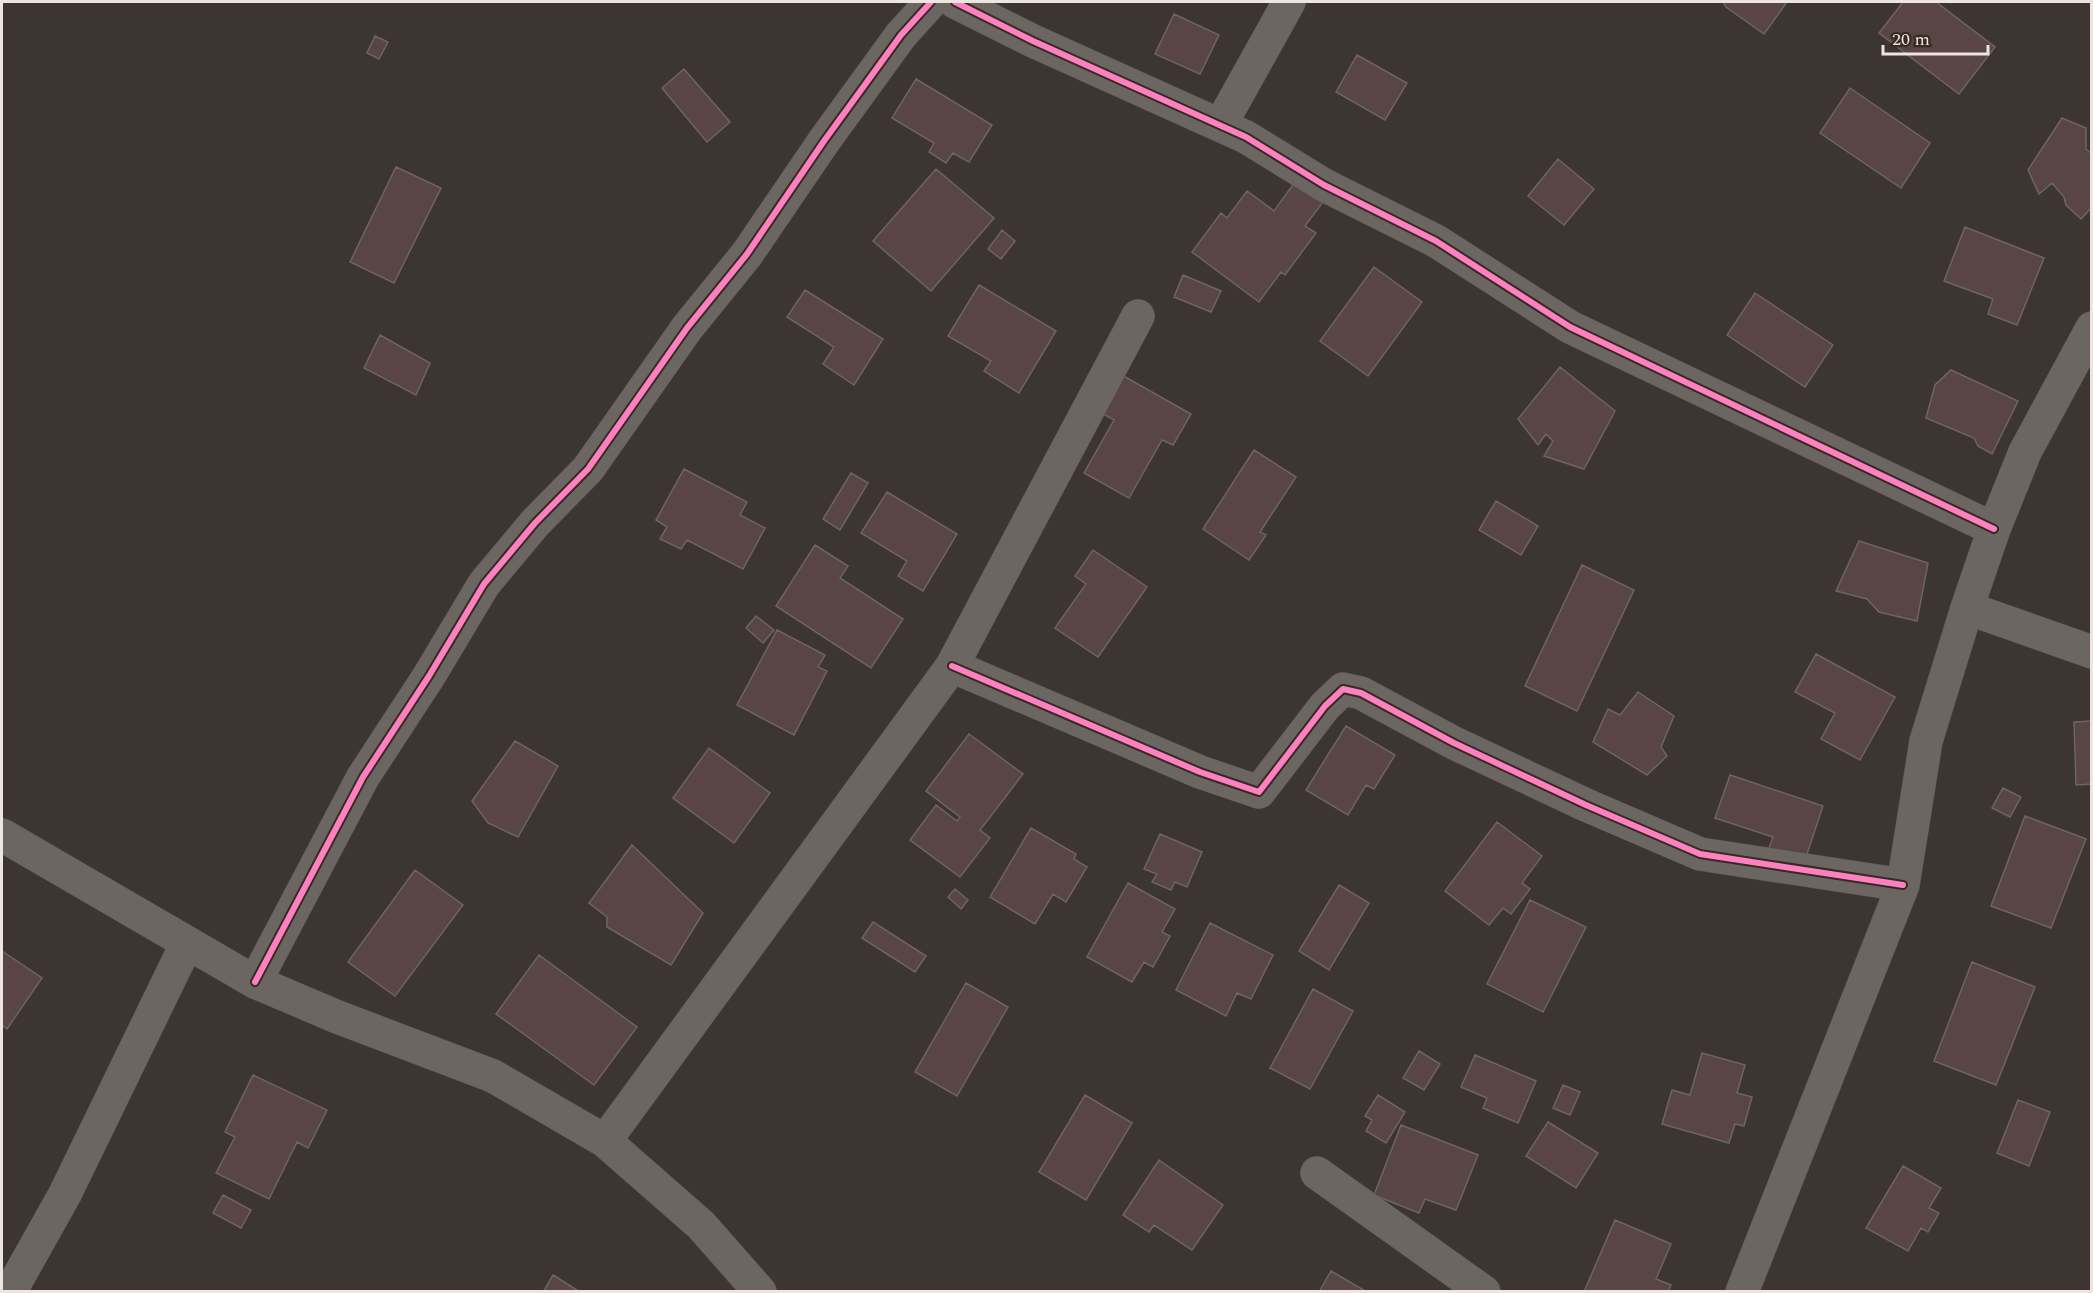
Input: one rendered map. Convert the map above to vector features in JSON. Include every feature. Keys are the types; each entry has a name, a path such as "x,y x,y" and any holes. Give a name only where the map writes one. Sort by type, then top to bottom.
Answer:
{"street":[{"path":"255,982 363,777 429,676 484,584 535,523 588,469 687,328 747,254 824,141 901,35 931,2"},
{"path":"955,2 1033,41 1221,124 1324,184 1436,241 1570,327 1994,529"},
{"path":"1221,124 1289,2"},
{"path":"605,1141 952,666 1138,315"},
{"path":"1742,1292 1852,1020 1903,885 1926,741 1994,529 2025,453 2091,328"},
{"path":"1967,608 2091,652"},
{"path":"952,666 1200,772 1259,792 1325,706 1343,689 1361,693 1464,748 1586,805 1700,854 1903,885"},
{"path":"2,835 255,982 493,1076 605,1141 701,1225 760,1292"},
{"path":"10,1292 65,1194 187,944"},
{"path":"1317,1173 1484,1292"}],"building":[{"path":"1723,2 1787,2 1764,34 1726,7"},
{"path":"1903,2 1936,2 1995,47 1959,94 1879,33"},
{"path":"1174,14 1219,35 1200,74 1155,54"},
{"path":"375,36 388,42 379,59 367,53"},
{"path":"1357,55 1407,83 1385,120 1336,92"},
{"path":"684,69 730,122 707,142 662,88"},
{"path":"916,79 992,125 969,162 953,153 946,163 929,152 934,143 892,118"},
{"path":"1850,88 1930,143 1901,188 1820,133"},
{"path":"2062,118 2086,128 2086,149 2092,154 2092,207 2081,219 2066,205 2064,197 2052,183 2039,194 2028,170"},
{"path":"1558,159 1594,189 1564,225 1528,196"},
{"path":"396,167 441,188 394,283 350,262"},
{"path":"936,169 994,218 931,291 873,241"},
{"path":"1295,182 1323,202 1305,226 1316,233 1285,275 1281,272 1259,302 1192,252 1221,213 1227,218 1247,191 1274,211"},
{"path":"1965,227 2044,258 2017,325 1988,314 1993,299 1944,281"},
{"path":"1002,230 1015,241 1001,259 988,249"},
{"path":"1374,267 1422,302 1368,376 1320,341"},
{"path":"1183,275 1221,291 1211,312 1174,297"},
{"path":"979,285 1056,331 1019,393 984,371 991,361 948,336"},
{"path":"805,290 883,339 854,385 823,364 834,347 787,317"},
{"path":"1755,293 1833,345 1805,387 1727,335"},
{"path":"380,335 430,363 416,395 364,368"},
{"path":"1560,367 1615,411 1584,469 1544,456 1553,441 1546,434 1538,445 1518,419"},
{"path":"1951,370 2018,401 1992,454 1978,446 1974,438 1926,418 1935,385"},
{"path":"1120,374 1191,414 1173,445 1162,440 1129,498 1084,473 1114,420 1098,411"},
{"path":"1254,450 1296,477 1260,532 1266,535 1249,560 1203,529"},
{"path":"684,469 747,502 740,515 765,528 743,569 687,540 681,549 660,539 667,527 656,520"},
{"path":"851,473 868,483 840,530 823,519"},
{"path":"887,492 957,534 923,591 898,576 907,561 861,533"},
{"path":"1496,501 1538,526 1521,555 1479,530"},
{"path":"1859,541 1928,563 1917,621 1879,612 1867,599 1836,591"},
{"path":"815,545 848,566 840,578 903,619 871,668 776,606"},
{"path":"1093,550 1147,587 1098,657 1055,628 1086,584 1075,576"},
{"path":"1582,565 1634,590 1577,711 1525,686"},
{"path":"756,616 774,630 763,643 746,628"},
{"path":"777,630 825,655 818,667 827,671 794,735 737,705"},
{"path":"1816,654 1895,697 1860,760 1821,739 1835,713 1795,692"},
{"path":"1638,692 1674,716 1661,747 1667,756 1647,775 1593,742 1608,709 1620,715"},
{"path":"2092,721 2092,784 2076,785 2074,722"},
{"path":"1346,726 1395,755 1374,789 1366,785 1348,815 1306,790"},
{"path":"969,734 1023,774 980,830 990,838 960,877 910,840 936,805 957,821 960,817 926,791"},
{"path":"515,741 558,766 518,837 488,823 472,801"},
{"path":"709,748 770,793 734,843 673,798"},
{"path":"1730,775 1823,806 1805,860 1769,848 1773,837 1715,818"},
{"path":"2003,788 2021,797 2010,817 1992,808"},
{"path":"2025,816 2086,839 2051,928 1991,906"},
{"path":"1497,822 1542,856 1522,883 1530,889 1511,914 1503,908 1489,925 1445,891"},
{"path":"1031,828 1076,854 1074,859 1087,867 1066,902 1053,894 1035,924 990,897"},
{"path":"1160,834 1202,852 1187,887 1175,882 1171,890 1152,882 1157,874 1144,869"},
{"path":"632,845 703,913 671,965 607,927 607,917 589,903"},
{"path":"415,870 463,905 395,996 348,962"},
{"path":"1128,883 1175,909 1162,932 1170,936 1153,967 1144,962 1132,982 1087,957"},
{"path":"1339,885 1369,903 1329,970 1299,951"},
{"path":"955,889 968,900 961,909 948,897"},
{"path":"1530,900 1586,927 1543,1012 1487,984"},
{"path":"873,922 926,956 915,972 862,938"},
{"path":"1210,923 1273,955 1251,999 1237,993 1226,1016 1176,990"},
{"path":"2,951 42,978 7,1029 2,1025"},
{"path":"539,955 637,1027 594,1085 496,1014"},
{"path":"1972,962 2035,987 1996,1085 1934,1061"},
{"path":"966,983 1008,1007 957,1096 915,1072"},
{"path":"1313,989 1353,1011 1310,1089 1270,1068"},
{"path":"1419,1051 1440,1064 1424,1090 1403,1078"},
{"path":"1702,1053 1745,1065 1737,1093 1752,1097 1744,1126 1735,1124 1729,1143 1662,1124 1672,1090 1690,1095"},
{"path":"1475,1055 1536,1081 1518,1123 1483,1108 1487,1098 1461,1087"},
{"path":"253,1075 327,1110 308,1148 297,1142 269,1199 216,1173 235,1137 225,1132"},
{"path":"1563,1085 1580,1092 1570,1115 1553,1108"},
{"path":"1085,1095 1132,1123 1086,1200 1039,1172"},
{"path":"1378,1095 1405,1112 1386,1143 1366,1131 1372,1120 1365,1116"},
{"path":"2018,1100 2050,1112 2029,1166 1997,1153"},
{"path":"1548,1122 1598,1153 1576,1188 1526,1156"},
{"path":"1401,1125 1478,1155 1456,1210 1425,1199 1419,1213 1374,1195"},
{"path":"1159,1160 1223,1205 1192,1250 1154,1225 1149,1232 1123,1215"},
{"path":"1903,1166 1941,1188 1929,1208 1939,1213 1928,1232 1921,1228 1908,1251 1866,1228"},
{"path":"223,1195 251,1210 241,1228 213,1213"},
{"path":"1615,1220 1671,1244 1656,1279 1671,1285 1668,1292 1584,1292"},
{"path":"1331,1271 1367,1292 1319,1292"},
{"path":"553,1275 580,1292 543,1292"}],"cycle path":[{"path":"255,982 363,777 429,676 484,584 535,523 588,469 687,328 747,254 824,141 901,35 931,2"},
{"path":"955,2 1033,41 1246,137 1324,185 1436,241 1570,327 1994,529"},
{"path":"952,666 1200,772 1259,792 1325,706 1343,689 1361,693 1454,743 1586,805 1700,854 1903,885"}]}
